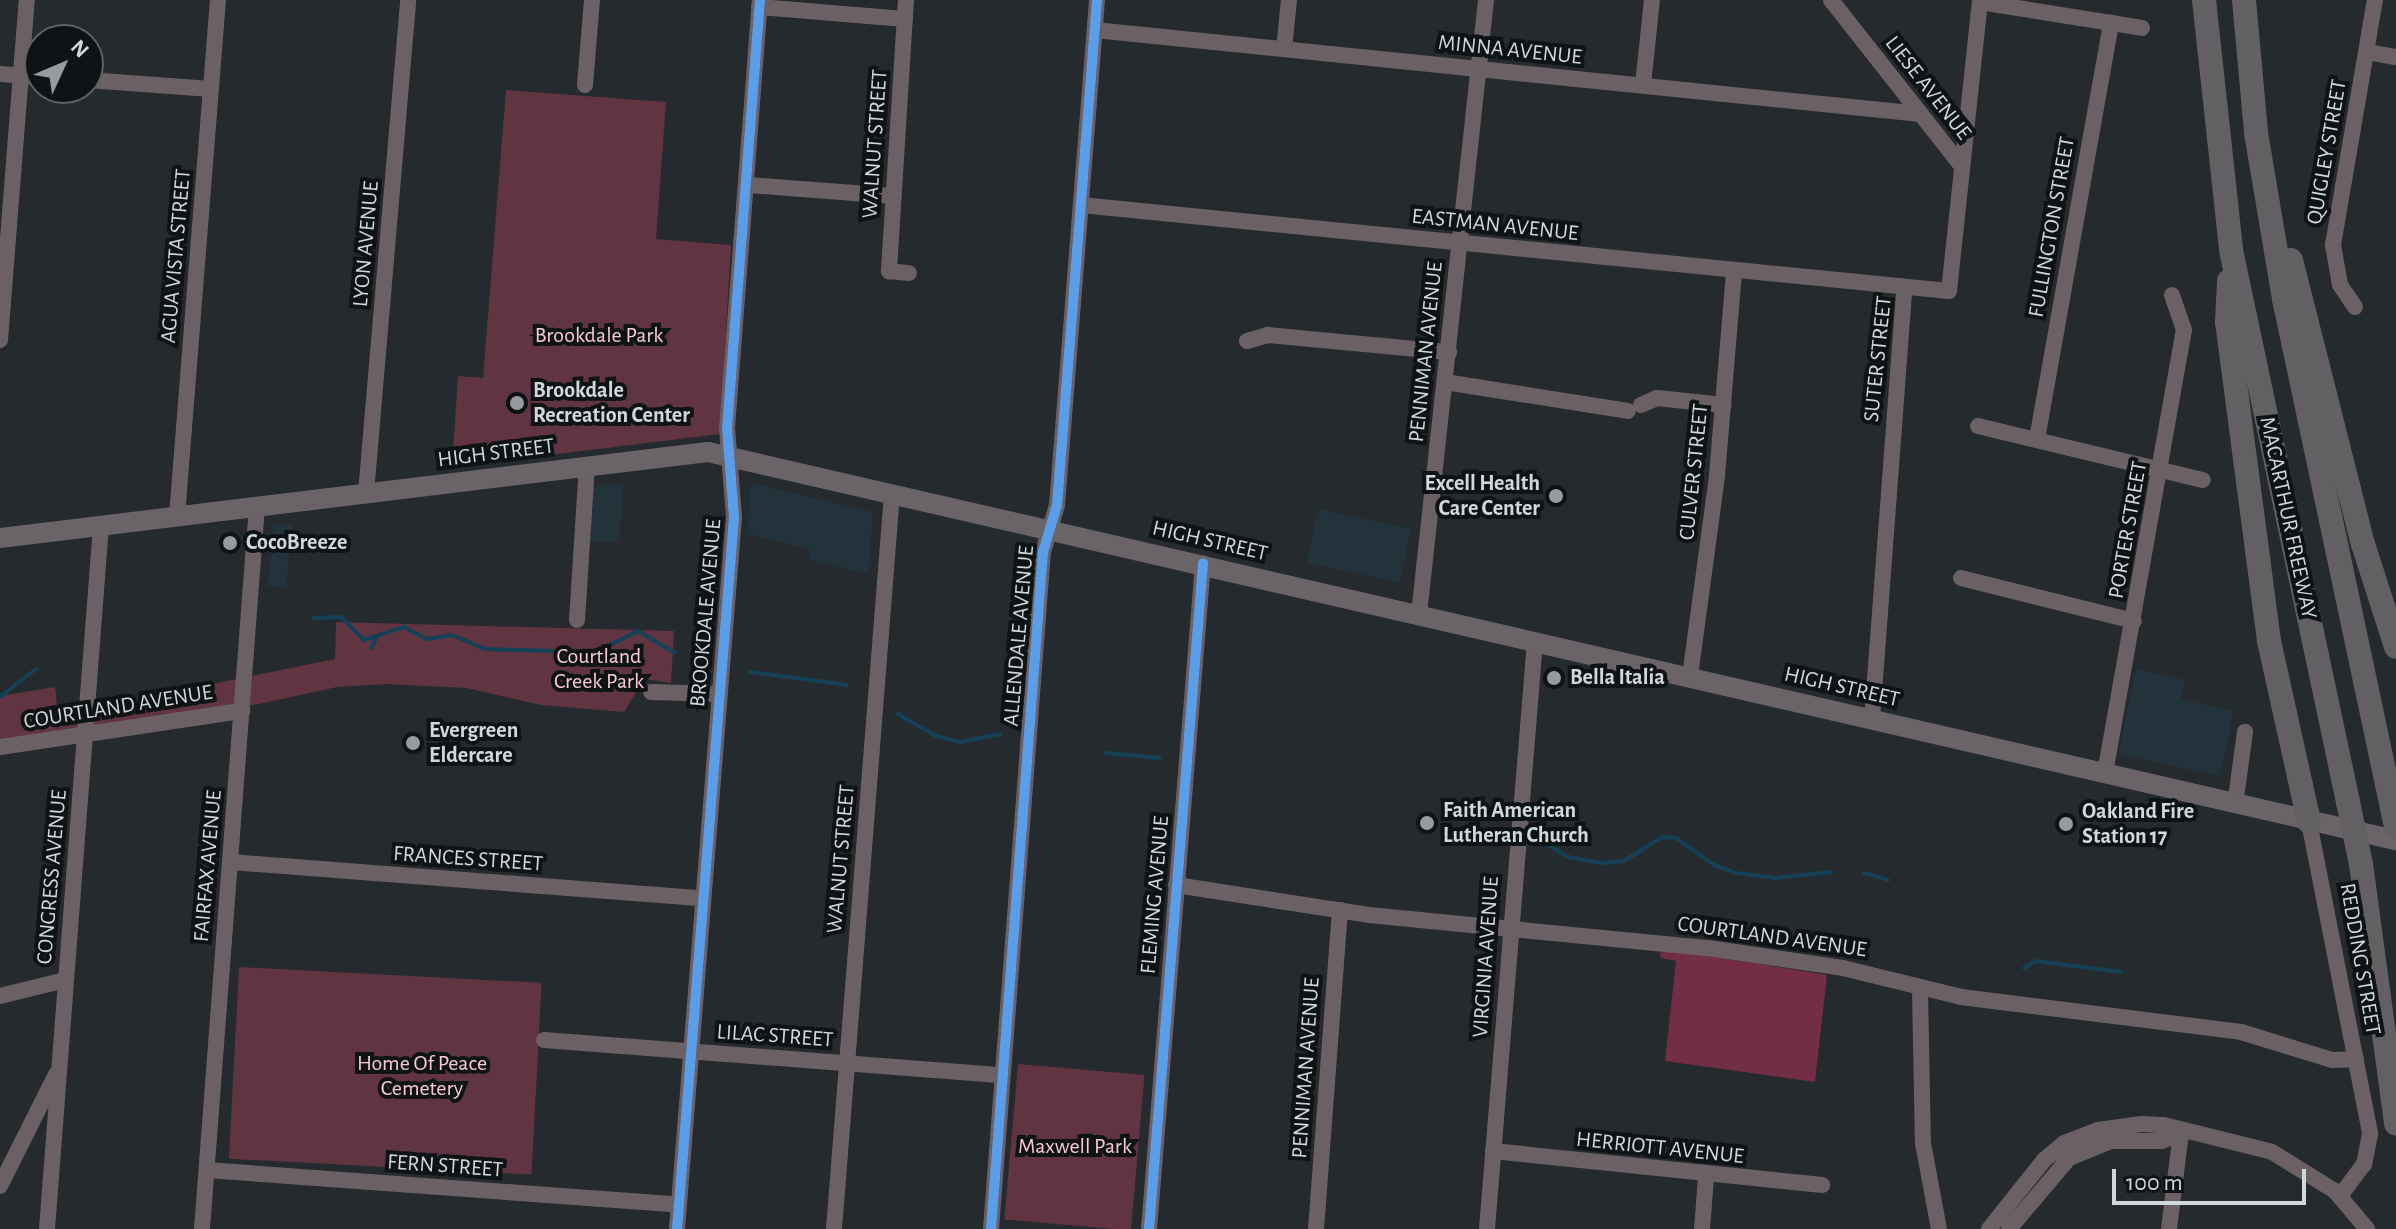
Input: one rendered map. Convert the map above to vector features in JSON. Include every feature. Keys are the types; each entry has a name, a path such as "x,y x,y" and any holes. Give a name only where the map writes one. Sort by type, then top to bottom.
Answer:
{"highway":[{"name":"MACARTHUR FREEWAY","path":"2204,0 2231,250 2396,1032"},
{"name":"MACARTHUR FREEWAY","path":"2244,0 2256,133 2284,299 2394,820"},
{"path":"2256,133 2363,544 2396,647"},
{"path":"2231,250 2227,322 2269,641 2309,822"},
{"path":"2361,864 2396,1124"}],"main road":[{"name":"HIGH STREET","path":"0,538 708,452 1203,563 2396,840"}],"street":[{"path":"0,340 4,239 27,0"},
{"name":"AGUA VISTA STREET","path":"177,516 218,0"},
{"name":"LYON AVENUE","path":"366,493 408,0"},
{"path":"585,85 592,0"},
{"name":"WALNUT STREET","path":"906,0 889,271 909,273"},
{"name":"ALLENDALE AVENUE","path":"991,1229 1043,552 1057,505 1097,0"},
{"path":"1284,49 1289,0"},
{"name":"PENNIMAN AVENUE","path":"1419,614 1486,0"},
{"path":"1643,85 1652,0"},
{"name":"LIESE AVENUE","path":"1831,0 1961,165"},
{"name":"QUIGLEY STREET","path":"2355,307 2340,285 2333,245 2375,0"},
{"path":"1980,1 2142,28"},
{"name":"SUTER STREET","path":"1872,719 1904,289 1949,291 1980,1"},
{"path":"760,4 905,19"},
{"name":"BROOKDALE AVENUE","path":"677,1229 735,490 727,428 760,4"},
{"name":"FULLINGTON STREET","path":"2037,439 2111,23"},
{"name":"MINNA AVENUE","path":"1095,30 1921,114"},
{"path":"2367,52 2396,57"},
{"path":"0,74 22,75"},
{"path":"104,81 211,89"},
{"path":"748,185 894,196"},
{"name":"EASTMAN AVENUE","path":"1081,205 1904,289"},
{"name":"CULVER STREET","path":"1690,676 1724,405 1734,272"},
{"name":"PORTER STREET","path":"2105,773 2184,330 2172,295"},
{"path":"1247,341 1268,335 1449,352"},
{"path":"1445,382 1635,408 1657,398 1724,405"},
{"path":"1978,426 2203,480"},
{"path":"577,620 587,467"},
{"name":"WALNUT STREET","path":"834,1229 892,493"},
{"name":"FAIRFAX AVENUE","path":"202,1229 257,506"},
{"name":"CONGRESS AVENUE","path":"47,1229 53,1144 61,1090 56,1074 101,526"},
{"name":"FLEMING AVENUE","path":"1149,1229 1203,563"},
{"path":"1961,578 2134,621"},
{"name":"VIRGINIA AVENUE","path":"1487,1229 1535,641"},
{"path":"651,692 720,694"},
{"name":"COURTLAND AVENUE","path":"0,747 85,737 242,711"},
{"path":"2235,805 2245,732"},
{"name":"REDDING STREET","path":"2309,822 2356,1059 2368,1155 2340,1196"},
{"name":"FRANCES STREET","path":"230,862 703,898"},
{"name":"COURTLAND AVENUE","path":"1176,885 1340,910 1510,930 1708,948 1890,977 1920,990 2241,1032 2332,1060 2356,1059"},
{"name":"PENNIMAN AVENUE","path":"1316,1229 1340,910"},
{"path":"0,996 65,980"},
{"path":"1920,990 1923,1143 1939,1229"},
{"name":"LILAC STREET","path":"544,1040 1002,1075"},
{"path":"0,1186 56,1074"},
{"path":"1989,1229 2044,1160 2064,1143 2112,1127 2164,1125 2181,1133 2272,1152 2304,1168 2340,1196 2367,1229"},
{"path":"2009,1229 2069,1158 2111,1141 2162,1141 2181,1133"},
{"path":"2169,1229 2181,1133"},
{"path":"27,1136 53,1144"},
{"name":"HERRIOTT AVENUE","path":"1493,1151 1706,1177 1822,1185"},
{"name":"FERN STREET","path":"207,1170 678,1205"},
{"path":"1702,1229 1706,1177"}],"shaded area":[{"path":"624,483 619,542 589,542 593,486"},
{"path":"751,483 873,512 868,574 810,559 809,549 747,534"},
{"path":"1318,509 1411,529 1399,583 1307,563"},
{"path":"273,523 292,525 287,588 268,586"},
{"path":"2136,669 2185,680 2181,699 2234,711 2220,776 2118,754"},
{"path":"1673,950 1827,975 1815,1082 1665,1061 1676,961 1661,958 1660,953"}],"green space":[{"name":"Brookdale Park","path":"506,90 666,102 656,239 731,245 720,434 452,467 458,376 483,378"},
{"name":"Courtland Creek Park","path":"336,622 674,631 671,683 644,679 624,712 541,705 467,688 386,684 337,687 259,704 0,740 0,696 55,687 57,706 104,706 335,659"},
{"name":"Home Of Peace Cemetery","path":"239,967 542,983 532,1175 229,1159"},
{"name":"Maxwell Park","path":"1018,1064 1145,1075 1131,1229 1004,1219"}],"waterway":[{"path":"314,618 341,617 364,640 404,627 427,639 452,635 485,649 556,651 566,659 584,658 638,631 675,653"},
{"path":"371,648 376,639"},
{"path":"0,697 36,669"},
{"path":"750,672 847,685"},
{"path":"898,714 936,736 960,742 1000,734"},
{"path":"1106,753 1160,758"},
{"path":"1541,841 1569,857 1601,863 1624,861 1662,837 1676,838 1714,865 1736,873 1774,878 1832,872"},
{"path":"1864,873 1888,880"},
{"path":"2024,968 2035,961 2121,972"}],"cycle path":[{"path":"677,1229 734,517 727,428 760,0"},
{"path":"991,1229 1043,552 1057,505 1097,0"},
{"path":"1149,1229 1203,563"}],"place":[{"name":"Brookdale Recreation Center","path":"517,403"},
{"name":"Excell Health Care Center","path":"1556,496"},
{"name":"CocoBreeze","path":"230,543"},
{"name":"Bella Italia","path":"1554,678"},
{"name":"Evergreen Eldercare","path":"413,743"},
{"name":"Faith American Lutheran Church","path":"1427,823"},
{"name":"Oakland Fire Station 17","path":"2066,824"}]}
